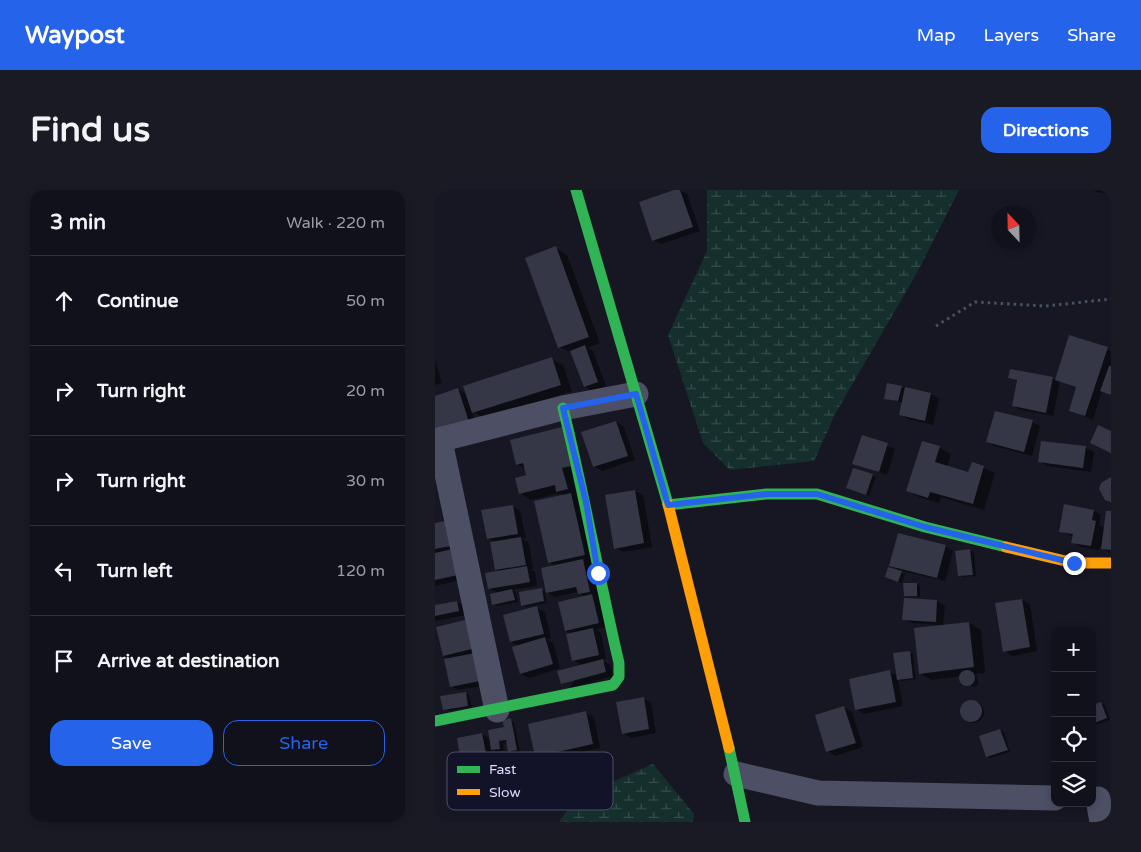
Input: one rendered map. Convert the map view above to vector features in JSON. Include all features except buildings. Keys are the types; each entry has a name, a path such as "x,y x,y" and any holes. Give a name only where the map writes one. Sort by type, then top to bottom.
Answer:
{"street":[{"path":"576,190 668,505 736,774 745,822"},
{"path":"497,710 437,441 563,408 636,394"},
{"path":"435,721 497,710 613,685 619,677 619,663 598,573 586,502 563,408"},
{"path":"668,505 767,494 817,494 925,527 1074,563 1111,563"},
{"path":"736,774 818,793 1051,798"}],"path":[{"path":"936,326 975,302 1046,306 1111,299"}],"green space":[{"path":"707,190 959,190 918,271 835,414 814,461 730,470 703,443 668,335 707,251"},
{"path":"653,764 694,814 693,822 559,822 568,810 613,810 613,782"}],"traffic: fast":[{"path":"576,190 668,504"},
{"path":"435,721 613,685 619,677 619,663 563,408"},
{"path":"668,505 766,494 817,494 925,527 1006,547"},
{"path":"729,748 745,822"}],"traffic: slow":[{"path":"668,504 729,748"},
{"path":"1006,547 1074,563 1111,563"}],"route":[{"path":"598,573 586,502 563,408 636,394 668,505 767,494 817,494 925,527 1074,563"}]}
